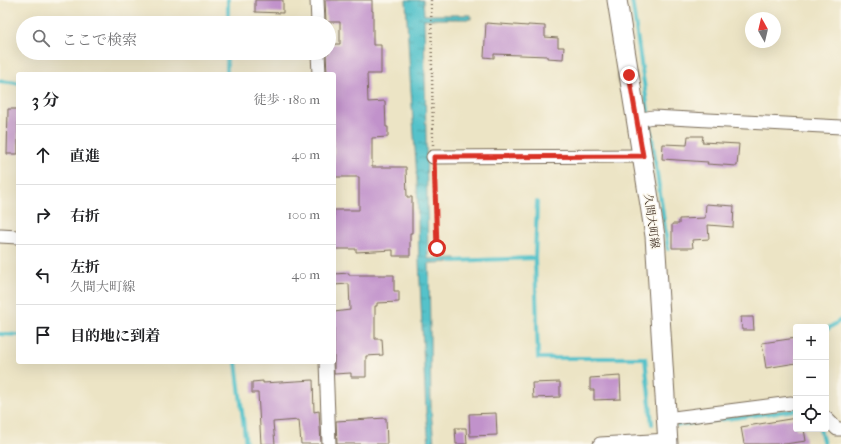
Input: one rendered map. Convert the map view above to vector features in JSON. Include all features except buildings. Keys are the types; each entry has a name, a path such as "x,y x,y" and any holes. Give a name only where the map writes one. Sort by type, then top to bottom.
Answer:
{"main road":[{"name":"久間大町線","path":"617,0 644,119 643,156 655,236 668,442"}],"street":[{"path":"317,0 318,16"},
{"path":"318,60 319,72"},
{"path":"644,119 841,127"},
{"path":"434,157 643,156"},
{"path":"0,236 16,237"},
{"path":"326,364 329,444"},
{"path":"666,419 793,403"},
{"path":"829,421 837,429 841,429"},
{"path":"600,444 668,442"}],"path":[{"path":"431,0 437,248 445,254"}],"water":[{"path":"406,0 423,0 424,15 471,15 471,19 424,19 428,259 456,258 457,262 429,263 431,411 434,444 429,444 426,411 417,178"}],"waterway":[{"path":"228,0 228,16"},
{"path":"632,0 668,249"},
{"path":"227,60 227,72"},
{"path":"0,81 16,83"},
{"path":"535,258 537,202"},
{"path":"451,261 535,258 538,358 645,358 652,424"},
{"path":"829,328 841,320"},
{"path":"0,334 16,335"},
{"path":"236,364 246,444"},
{"path":"678,425 793,410"},
{"path":"821,432 824,444"}],"route":[{"path":"437,248 434,157 643,156 629,75"}]}
